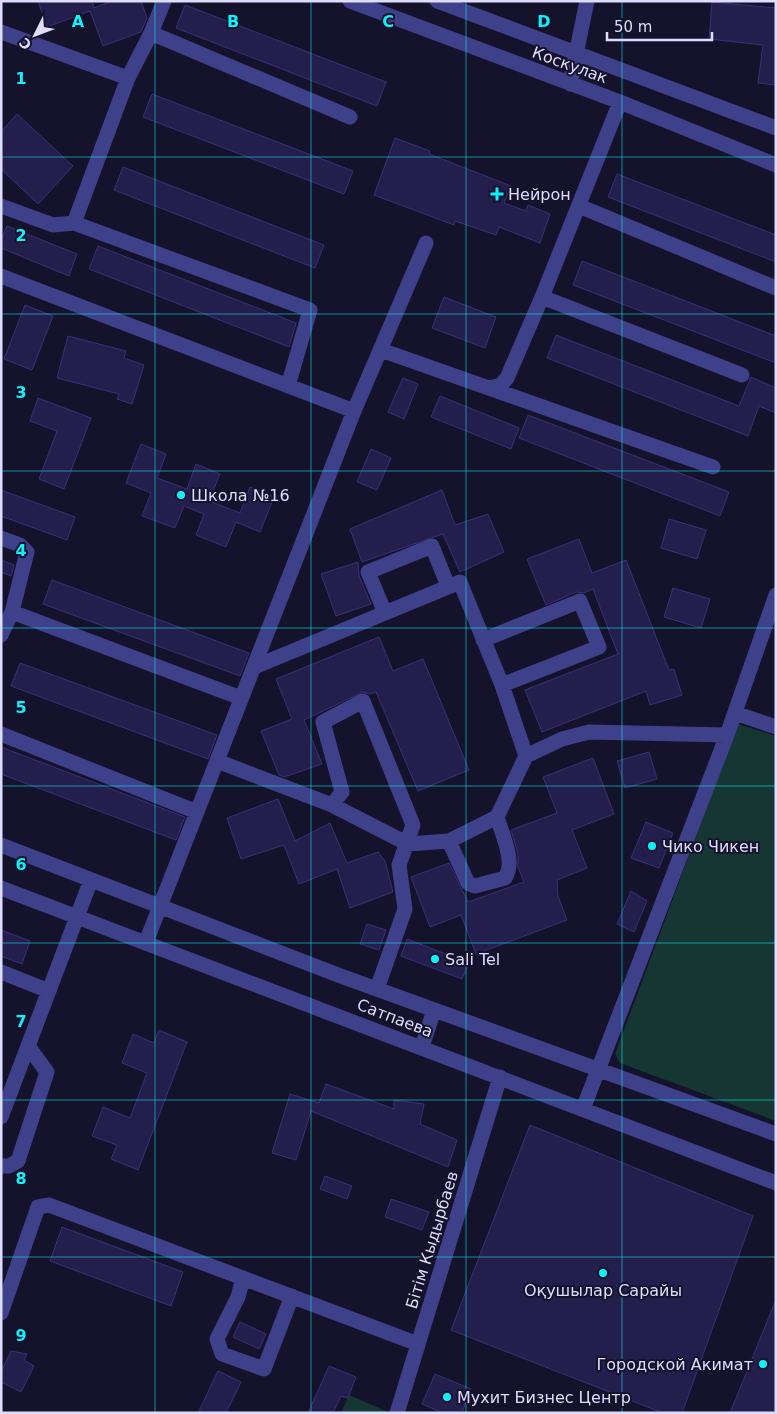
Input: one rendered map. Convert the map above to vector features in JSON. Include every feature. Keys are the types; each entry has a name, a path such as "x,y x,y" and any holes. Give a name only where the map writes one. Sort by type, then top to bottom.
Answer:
{"street":[{"path":"74,223 128,78 151,33 164,1"},
{"name":"Коскулак","path":"350,1 620,102 776,165"},
{"name":"Коскулак","path":"437,1 776,128"},
{"path":"570,84 588,1"},
{"path":"1,32 128,78"},
{"path":"151,33 350,117"},
{"path":"490,388 501,384 507,378 542,297 620,102"},
{"path":"1,206 53,225 74,223 310,310 288,386"},
{"path":"579,206 776,288"},
{"path":"146,942 354,411 426,243"},
{"path":"1,276 354,411"},
{"path":"542,297 742,374"},
{"path":"381,350 713,467"},
{"path":"1,538 20,545 27,552 12,612 1,635"},
{"path":"385,613 368,572 432,546 448,586"},
{"path":"254,668 460,582 502,686 526,756"},
{"path":"583,1109 735,713 770,633 776,595"},
{"path":"483,640 580,601 599,647 502,686"},
{"path":"12,612 241,698"},
{"path":"332,805 342,792 323,722 363,701 413,825 408,844 399,865 405,909 377,989"},
{"path":"735,713 776,727"},
{"path":"217,761 332,805 408,844 449,841 497,817 526,756 562,739 588,732 727,735"},
{"path":"1,734 197,812"},
{"path":"449,841 468,884 475,886 505,878 510,871 509,858 497,817"},
{"name":"Сатпаева","path":"2,845 377,989 776,1134"},
{"path":"1,1117 91,880"},
{"name":"Сатпаева","path":"1,888 776,1182"},
{"path":"1,972 49,991"},
{"path":"422,1047 434,1010"},
{"path":"1,1166 9,1166 18,1161 48,1072 28,1046"},
{"name":"Бiтiм Кыдырбаев","path":"397,1413 500,1077"},
{"path":"1,1313 38,1207 49,1205 418,1344"},
{"path":"243,1278 238,1297 217,1339 222,1354 264,1369 292,1296"}],"green space":[{"path":"738,724 776,736 776,1121 620,1063 615,1054"},
{"path":"349,1395 386,1411 385,1413 341,1413"}],"building":[{"path":"38,1 92,1 94,8 112,1 141,1 147,18 141,32 103,46 90,11 47,27"},
{"path":"712,2 776,8 776,85 758,83 763,45 709,39"},
{"path":"185,5 386,82 377,106 176,28"},
{"path":"152,94 353,171 344,194 143,117"},
{"path":"17,114 73,166 38,204 1,169 1,132"},
{"path":"395,138 430,151 429,154 511,186 504,203 526,211 528,205 550,214 540,243 499,227 496,235 455,221 454,225 374,195"},
{"path":"123,167 324,245 315,268 114,190"},
{"path":"617,174 776,235 776,262 608,197"},
{"path":"7,226 77,254 69,276 1,248 1,240"},
{"path":"98,246 296,323 289,347 89,269"},
{"path":"582,261 776,336 776,363 573,285"},
{"path":"444,297 496,317 485,348 432,328"},
{"path":"25,305 53,316 32,370 4,359"},
{"path":"556,335 739,406 751,377 776,388 776,413 759,406 748,436 547,358"},
{"path":"68,336 126,351 124,358 144,365 132,404 117,399 119,394 57,378"},
{"path":"403,378 418,384 404,419 388,412"},
{"path":"440,396 519,428 511,449 431,417"},
{"path":"38,398 91,418 64,489 39,479 57,431 30,421"},
{"path":"528,415 729,492 720,516 519,438"},
{"name":"Школа №16","path":"141,444 166,454 157,478 187,489 196,464 220,474 209,501 240,513 250,487 274,497 260,532 236,522 226,547 196,535 204,514 184,506 175,528 142,516 151,493 126,483"},
{"path":"371,449 391,458 377,490 357,482"},
{"path":"1,490 75,517 67,540 1,516"},
{"path":"442,490 455,525 488,514 504,552 460,572 443,534 362,562 350,529"},
{"path":"669,519 706,530 697,559 661,548"},
{"path":"579,539 592,573 626,560 669,670 674,669 682,695 650,705 646,691 542,732 525,690 618,654 593,589 584,593 576,592 546,605 527,559"},
{"path":"1,560 14,565 11,576 1,572"},
{"path":"358,562 359,576 371,604 336,616 321,574"},
{"path":"52,580 249,653 240,676 43,604"},
{"path":"673,588 710,599 701,628 664,617"},
{"path":"379,637 393,671 423,659 469,770 418,791 376,692 369,694 363,692 304,720 322,764 284,777 279,775 261,731 292,719 276,679"},
{"path":"20,663 217,735 208,759 11,686"},
{"path":"1,747 185,817 176,840 1,774"},
{"path":"649,752 657,779 625,788 617,761"},
{"path":"593,758 614,814 572,830 587,868 557,880 558,896 567,920 476,954 461,915 430,927 411,877 449,863 468,902 524,882 518,867 518,854 511,830 557,813 543,777"},
{"path":"278,799 295,841 330,823 347,863 378,852 385,861 393,892 350,908 337,869 299,884 284,845 241,859 227,818"},
{"name":"Чико Чикен","path":"646,822 673,833 659,868 631,858"},
{"path":"631,891 647,901 634,932 617,924"},
{"path":"367,924 386,930 379,950 360,944"},
{"path":"1,930 30,941 22,964 1,956"},
{"name":"Sali Tel","path":"407,939 469,963 462,979 401,956"},
{"path":"159,1030 187,1042 138,1170 111,1159 117,1145 92,1136 103,1107 130,1118 147,1073 122,1063 133,1034 154,1043"},
{"path":"326,1084 394,1109 394,1100 424,1104 420,1124 457,1140 448,1167 311,1111 296,1160 272,1153 290,1094 319,1103"},
{"name":"Оқушылар Сарайы","path":"530,1125 753,1216 682,1413 663,1413 451,1330"},
{"path":"325,1176 352,1186 347,1199 320,1189"},
{"path":"391,1199 429,1212 422,1230 385,1217"},
{"path":"62,1227 183,1272 171,1306 50,1261"},
{"name":"Городской Акимат","path":"775,1302 776,1413 730,1413"},
{"path":"240,1322 266,1334 259,1349 233,1337"},
{"path":"11,1351 27,1354 24,1360 34,1366 21,1392 1,1382 1,1372"},
{"path":"329,1366 356,1377 348,1398 341,1396 333,1413 308,1413"},
{"path":"218,1371 241,1382 226,1413 198,1413"},
{"name":"Мухит Бизнес Центр","path":"435,1374 471,1389 462,1413 443,1413 422,1404"}],"place":[{"name":"Нейрон","path":"497,194"},
{"name":"Школа №16","path":"181,495"},
{"name":"Чико Чикен","path":"652,846"},
{"name":"Sali Tel","path":"435,959"},
{"name":"Оқушылар Сарайы","path":"603,1273"},
{"name":"Городской Акимат","path":"763,1364"},
{"name":"Мухит Бизнес Центр","path":"447,1397"}]}
